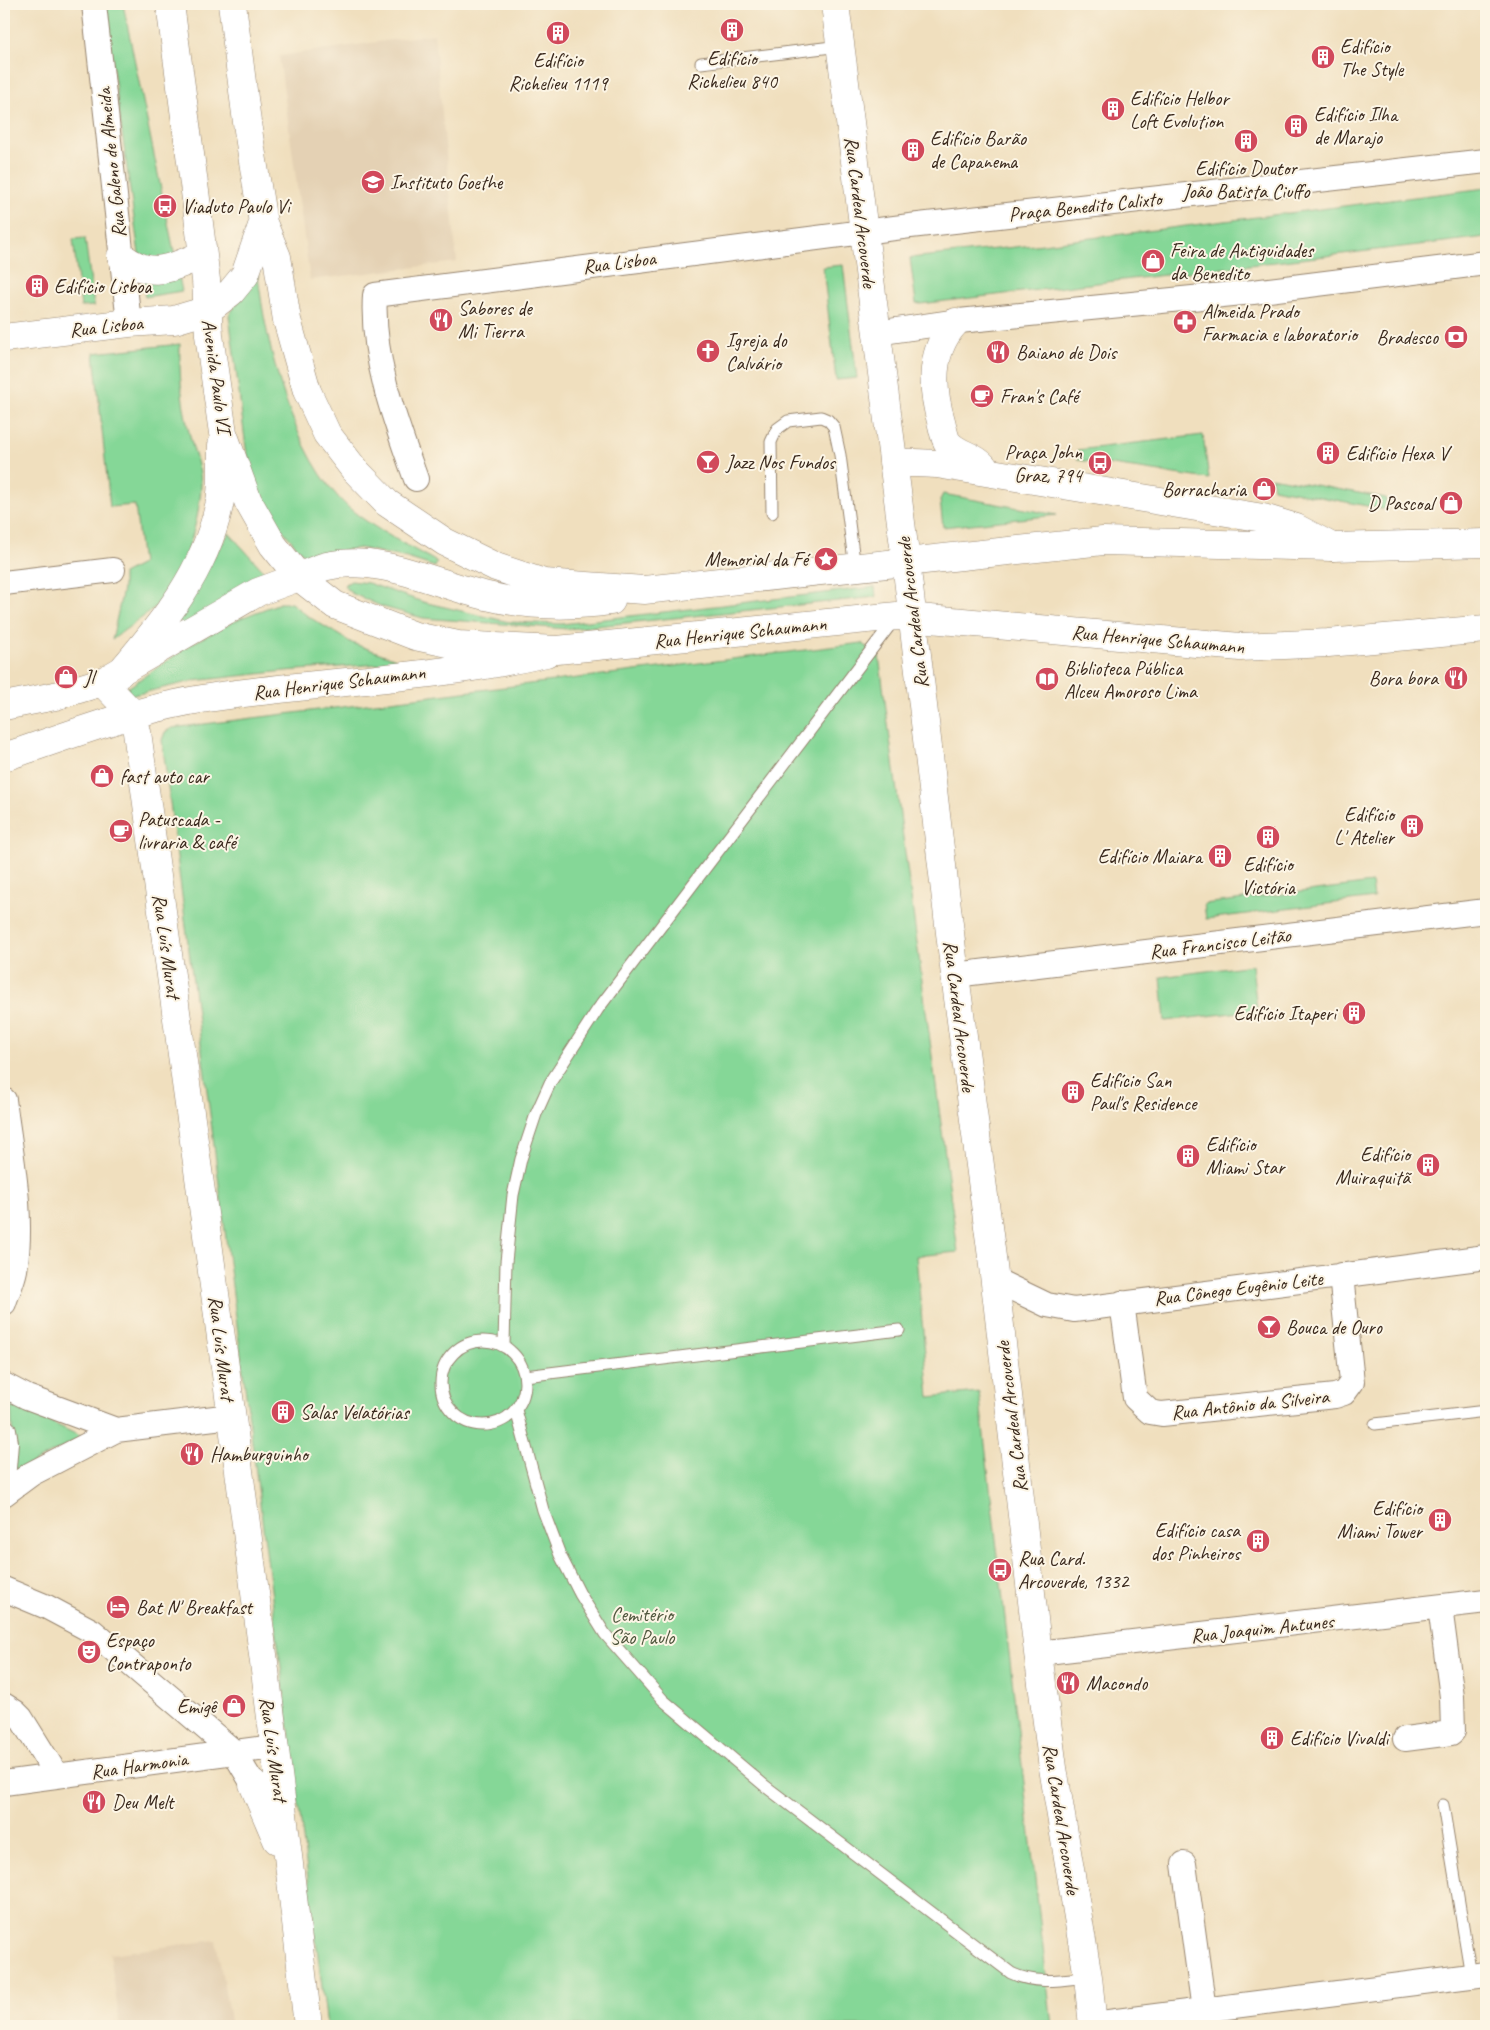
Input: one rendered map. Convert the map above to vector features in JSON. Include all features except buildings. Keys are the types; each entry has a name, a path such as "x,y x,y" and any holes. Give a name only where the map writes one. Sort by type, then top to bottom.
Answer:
{"main road":[{"name":"Avenida Paulo VI","path":"170,4 187,127 208,310 209,335 223,433 248,501 273,545 299,577 335,605 414,636 458,645 557,650"},
{"path":"232,4 248,130 264,223 277,257 288,320 307,391 327,434 354,469 387,503 445,542 506,570 544,583 644,590 1103,541 1332,547 1486,543"},
{"name":"Rua Cardeal Arcoverde","path":"835,4 906,562 905,616 995,1280 1053,1768 1088,1977 1093,2025"},
{"path":"208,310 231,292 245,275 264,223"},
{"path":"121,256 135,267 146,271 167,269 202,255"},
{"name":"Rua Lisboa","path":"4,338 129,323 174,320 208,310"},
{"path":"956,322 943,339 936,357 935,383 939,413 947,441 957,452 975,458 990,472"},
{"path":"110,678 158,626 191,581 208,544 220,504 223,433"},
{"path":"894,462 937,464 990,472 1263,518 1296,528 1332,547"},
{"path":"4,706 55,696 110,678 258,592 327,566 380,565 486,596 528,604 597,603 644,590"},
{"name":"Rua Henrique Schaumann","path":"4,757 133,714 206,698 496,665 557,650 905,616 1240,648 1328,643 1486,629"},
{"path":"110,678 133,714"},
{"name":"Rua Luís Murat","path":"133,714 231,1416 273,1747 291,1872 308,2026"},
{"path":"253,1784 291,1872"}],"street":[{"name":"Rua Galeno de Almeida","path":"94,4 129,323"},
{"name":"Praça Benedito Calixto","path":"863,232 1486,161"},
{"name":"Rua Lisboa","path":"416,479 398,429 380,359 373,324 375,294 863,232"},
{"path":"876,333 956,322 1253,292 1486,263"},
{"path":"4,582 113,570"},
{"name":"Rua Francisco Leitão","path":"955,975 1486,912"},
{"path":"4,1100 18,1242 15,1272 4,1303"},
{"name":"Rua Cônego Eugênio Leite","path":"995,1280 1047,1305 1074,1310 1122,1302 1486,1257"},
{"name":"Rua Antônio da Silveira","path":"1122,1302 1135,1398 1150,1412 1162,1414 1335,1396 1344,1393 1352,1382 1340,1275"},
{"path":"4,1385 27,1397 116,1430"},
{"path":"4,1494 31,1474 116,1430 231,1416"},
{"path":"4,1432 6,1443 4,1468"},
{"path":"4,1589 47,1607 92,1631 234,1752 253,1784 259,1788 279,1790"},
{"name":"Rua Joaquim Antunes","path":"1038,1652 1486,1601"},
{"path":"1405,1739 1451,1733 1453,1731 1452,1697 1440,1607"},
{"path":"4,1705 21,1718 56,1776"},
{"name":"Rua Harmonia","path":"4,1783 273,1747"},
{"path":"1184,1864 1204,2010"},
{"path":"1093,2025 1478,1976"}],"lane":[{"path":"701,63 840,46"},
{"path":"772,513 771,442 777,430 788,421 821,417 828,420 834,427 840,455 855,568"},
{"path":"504,1345 505,1291 513,1194 521,1159 536,1114 550,1083 598,1009 869,649 905,616"},
{"path":"525,1376 899,1330"},
{"path":"488,1340 504,1345 522,1364 525,1376 525,1388 516,1410 504,1420 488,1425 472,1424 458,1418 447,1406 441,1391 441,1375 447,1360 458,1348 472,1342 488,1340"},
{"path":"516,1410 538,1492 560,1555 580,1594 605,1634 663,1700 765,1786 1011,1973 1022,1979 1037,1982 1088,1977"},
{"path":"1375,1424 1486,1411"},
{"path":"1443,1805 1478,1976"}],"shaded area":[{"name":"Instituto Goethe","path":"434,34 457,262 310,280 279,56"},
{"path":"216,1940 231,2026 120,2026 110,1954"}],"green space":[{"path":"104,4 123,4 182,291 145,297"},
{"path":"1486,188 1486,237 916,303 910,258 1044,244"},
{"path":"85,238 94,306 81,307 73,239"},
{"path":"843,265 857,378 836,380 823,267"},
{"path":"258,274 267,334 275,366 298,431 313,461 330,487 349,508 380,530 437,562 435,567 407,558 360,548 305,557 276,522 257,491 246,448 229,315"},
{"path":"180,344 183,401 191,442 201,478 197,515 188,550 173,583 164,597 155,607 112,640 123,589 123,574 142,564 135,505 110,507 94,353"},
{"path":"1203,435 1209,479 1078,460 1077,450"},
{"path":"1271,477 1386,498 1388,510 1273,488"},
{"path":"943,494 1057,515 943,527 940,500"},
{"path":"229,533 269,577 184,626 175,618"},
{"path":"351,581 368,583 423,602 509,622 562,624 875,587 876,597 568,629 423,618 383,607 351,593 344,585"},
{"path":"280,603 291,603 309,617 352,643 396,659 394,663 285,671 193,681 129,696 126,689 193,643 241,618"},
{"name":"Cemitério São Paulo","path":"862,643 879,656 958,1252 916,1256 929,1397 979,1392 1052,2026 327,2026 162,740 165,732 172,728"},
{"path":"1372,883 1374,898 1206,919 1204,904"},
{"path":"1252,965 1257,1010 1165,1021 1161,977"},
{"path":"11,1403 82,1437 14,1473"}],"place":[{"name":"Edifício Richelieu 840","path":"732,30"},
{"name":"Edifício Richelieu 1119","path":"558,33"},
{"name":"Edifício The Style","path":"1323,57"},
{"name":"Edifício Helbor Loft Evolution","path":"1113,109"},
{"name":"Edifício Ilha de Marajo","path":"1296,126"},
{"name":"Edifício Doutor João Batista Ciuffo","path":"1246,141"},
{"name":"Edifício Barão de Capanema","path":"913,150"},
{"name":"Instituto Goethe","path":"373,182"},
{"name":"Viaduto Paulo Vi","path":"165,206"},
{"name":"Feira de Antiguidades da Benedito","path":"1153,261"},
{"name":"Edifício Lisboa","path":"37,286"},
{"name":"Sabores de Mi Tierra","path":"441,320"},
{"name":"Almeida Prado Farmacia e laboratorio","path":"1185,322"},
{"name":"Bradesco","path":"1456,337"},
{"name":"Igreja do Calvário","path":"708,351"},
{"name":"Baiano de Dois","path":"998,352"},
{"name":"Fran's Café","path":"982,396"},
{"name":"Edifício Hexa V","path":"1328,453"},
{"name":"Jazz Nos Fundos","path":"708,462"},
{"name":"Praça John Graz, 794","path":"1100,463"},
{"name":"Borracharia","path":"1264,489"},
{"name":"D Pascoal","path":"1451,503"},
{"name":"Memorial da Fé","path":"826,559"},
{"name":"Jl","path":"66,677"},
{"name":"Bora bora","path":"1456,678"},
{"name":"Biblioteca Pública Alceu Amoroso Lima","path":"1047,679"},
{"name":"fast auto car","path":"102,776"},
{"name":"Edifício L' Atelier","path":"1412,826"},
{"name":"Patuscada - livraria & café","path":"121,831"},
{"name":"Edifício Victória","path":"1268,837"},
{"name":"Edifício Maiara","path":"1220,856"},
{"name":"Edifício Itaperi","path":"1354,1013"},
{"name":"Edifício San Paul's Residence","path":"1073,1092"},
{"name":"Edifício Miami Star","path":"1188,1156"},
{"name":"Edifício Muiraquitã","path":"1428,1165"},
{"name":"Bouca de Ouro","path":"1269,1327"},
{"name":"Salas Velatórias","path":"283,1412"},
{"name":"Hamburguinho","path":"192,1454"},
{"name":"Edifício Miami Tower","path":"1440,1520"},
{"name":"Edifício casa dos Pinheiros","path":"1258,1541"},
{"name":"Rua Card. Arcoverde, 1332","path":"1000,1570"},
{"name":"Bat N' Breakfast","path":"118,1607"},
{"name":"Espaço Contraponto","path":"89,1652"},
{"name":"Macondo","path":"1068,1683"},
{"name":"Emigê","path":"234,1706"},
{"name":"Edifício Vivaldi","path":"1272,1738"},
{"name":"Deu Melt","path":"94,1802"}]}
